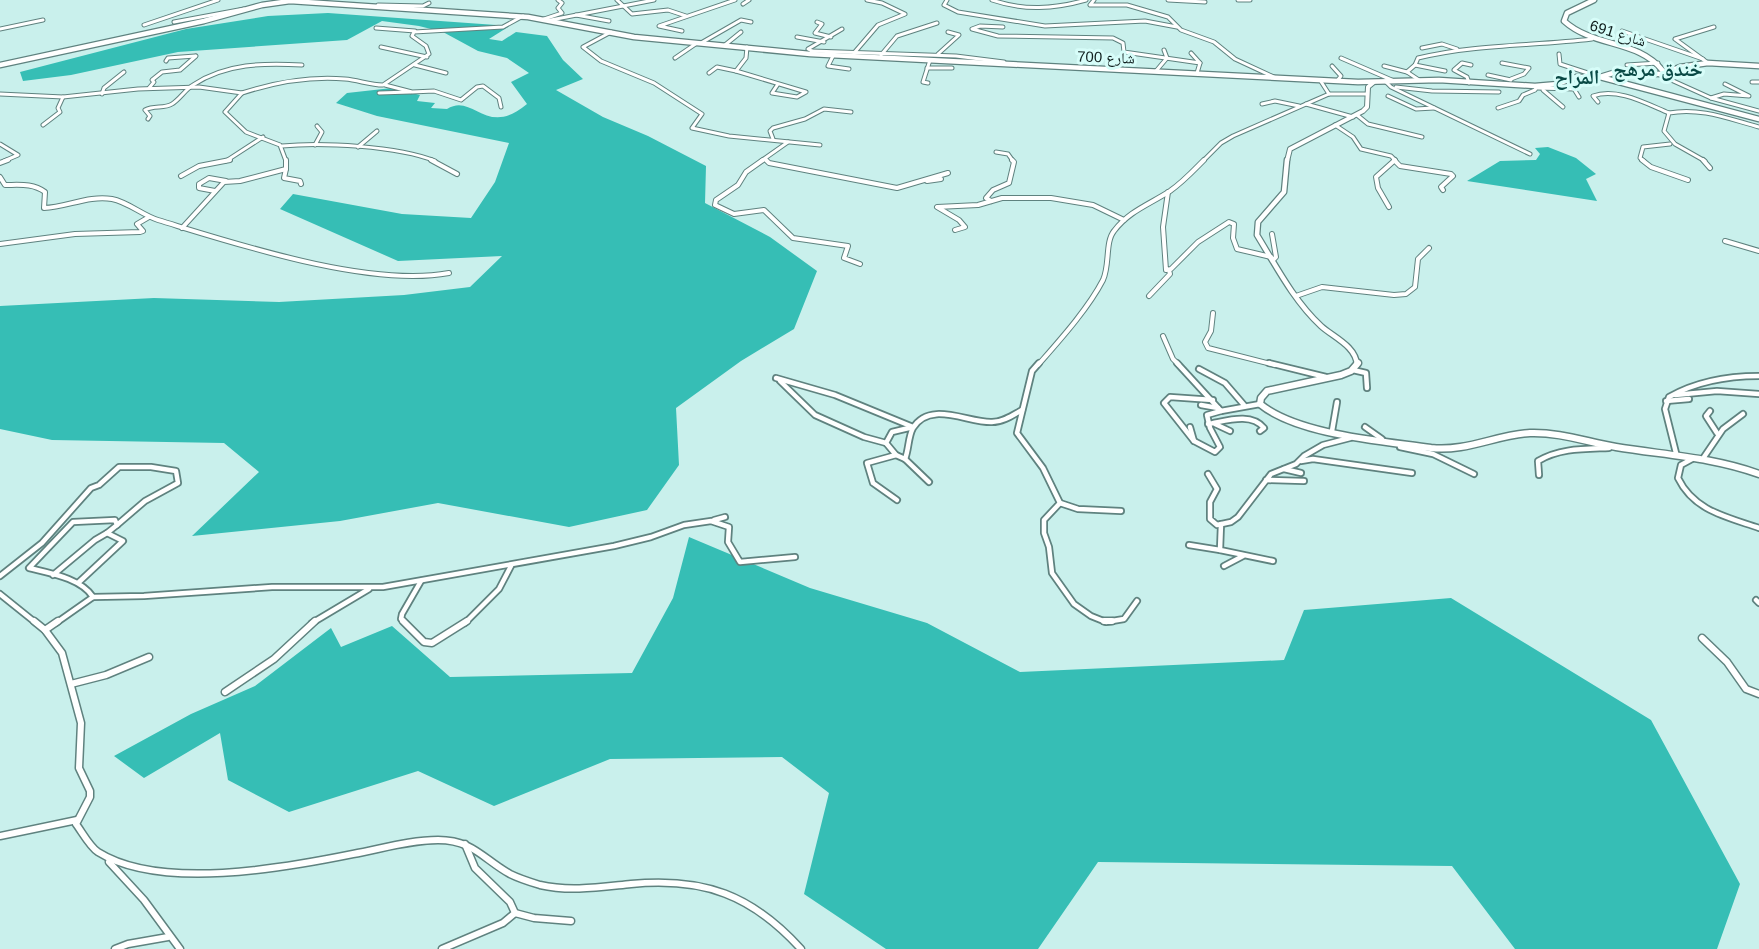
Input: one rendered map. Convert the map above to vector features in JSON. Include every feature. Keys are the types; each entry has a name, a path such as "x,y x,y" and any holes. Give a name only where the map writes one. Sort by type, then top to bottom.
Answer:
{"main road":[{"name":"شارع 700","path":"0,65 286,0 523,16 610,32 833,56 1388,84 1394,81 1422,80 1511,82 1537,87 1558,84 1576,77 1600,77 1613,73 1661,75 1680,67 1708,63 1759,66"},
{"name":"شارع 691","path":"1594,0 1567,13 1563,19 1570,28 1592,39 1645,53 1658,63 1663,71 1661,75"},
{"path":"1600,77 1759,119"}],"street":[{"path":"144,25 218,0"},
{"path":"544,19 562,13 558,8 562,3 558,0"},
{"path":"617,0 634,14 668,10 686,16"},
{"path":"550,20 654,0"},
{"path":"682,32 659,26 735,0"},
{"path":"743,4 749,0"},
{"path":"854,53 878,25 906,14 882,3 867,0"},
{"path":"947,0 944,5 958,12 1045,26 1150,21 1177,27 1214,42 1235,58 1277,78"},
{"path":"992,1 1044,8 1086,0"},
{"path":"1094,0 1090,5 1127,4 1171,19 1177,27"},
{"path":"1168,0 1205,2"},
{"path":"1238,0 1251,0"},
{"path":"363,6 423,6 429,3"},
{"path":"174,22 246,9"},
{"path":"574,15 609,21"},
{"path":"376,28 417,31 507,26 523,16"},
{"path":"0,29 43,20"},
{"path":"675,58 739,21 751,22"},
{"path":"817,22 822,24 815,33 831,37"},
{"path":"881,55 900,34 937,23"},
{"path":"1003,27 972,29 998,36 1113,38 1123,44 1123,51 1200,63"},
{"path":"1708,63 1675,39 1714,27"},
{"path":"842,29 808,50 881,55 938,54 1013,64"},
{"path":"386,85 429,54 426,46 411,35 417,31"},
{"path":"1622,31 1703,59"},
{"path":"610,32 583,47 595,58 617,69 637,74 671,92 694,108 702,114 692,128 729,136 788,142 803,141 820,145"},
{"path":"725,45 741,32"},
{"path":"938,54 959,35 948,32"},
{"path":"797,37 824,42"},
{"path":"1407,72 1420,58 1457,49 1495,44 1592,39"},
{"path":"1422,48 1442,44 1457,49"},
{"path":"381,47 427,57"},
{"path":"736,71 746,58 747,47"},
{"path":"1164,50 1167,58"},
{"path":"1191,53 1200,63"},
{"path":"1558,54 1560,64 1600,77"},
{"path":"149,88 154,82 152,80 161,72 179,70 196,56 168,57 166,60"},
{"path":"833,56 828,66 849,69"},
{"path":"1156,71 1167,58"},
{"path":"1341,58 1394,81"},
{"path":"928,83 923,82 930,60"},
{"path":"148,119 150,116 145,110 152,106 169,106 189,88 233,67 265,63 302,65"},
{"path":"1197,73 1200,63"},
{"path":"1468,82 1467,77 1454,70 1462,63 1471,64"},
{"path":"1488,75 1511,82 1529,68 1502,63"},
{"path":"1627,65 1658,63"},
{"path":"415,65 446,73"},
{"path":"1415,65 1445,71"},
{"path":"709,73 717,66 806,92 797,97 772,93 778,84"},
{"path":"1332,66 1341,76 1337,81"},
{"path":"1384,66 1407,72 1438,91"},
{"path":"927,68 951,68"},
{"path":"102,93 104,88 124,72"},
{"path":"1661,75 1711,98 1759,111"},
{"path":"0,94 63,97 149,88 203,87 242,93 278,82 314,77 386,85 412,92"},
{"path":"1320,80 1329,94"},
{"path":"1358,82 1368,90"},
{"path":"1353,370 1358,364 1354,353 1316,321 1296,296 1257,235 1256,227 1260,218 1283,194 1289,151 1296,144 1355,116 1367,107 1368,90 1374,82"},
{"path":"1752,82 1759,82"},
{"path":"1388,84 1438,91 1499,92"},
{"path":"1388,84 1530,154"},
{"path":"1711,98 1724,94 1749,96 1725,84"},
{"path":"380,93 434,90 461,100 481,85 489,88 499,97 501,107"},
{"path":"1537,87 1551,94 1563,107"},
{"path":"1498,108 1518,101 1523,95 1537,87 1574,89 1579,97"},
{"path":"1121,511 1077,509 1060,503 1043,468 1017,433 1032,371 1063,337 1103,280 1109,262 1110,239 1113,232 1135,210 1168,192 1185,179 1222,141 1329,94 1368,90"},
{"path":"242,93 225,112 236,121 241,129 282,146 358,147 422,156 443,163 457,174"},
{"path":"1598,102 1593,96 1604,93 1633,100 1669,113 1680,110 1694,111 1759,127"},
{"path":"1388,96 1412,109 1434,108"},
{"path":"43,125 60,112 58,108 63,97"},
{"path":"1262,104 1273,101 1299,106"},
{"path":"1306,104 1355,116 1368,124 1422,137"},
{"path":"772,139 770,131 773,128 805,119 824,109 851,112"},
{"path":"1669,113 1664,131 1670,144"},
{"path":"1335,125 1353,137 1359,143 1359,148 1391,156 1397,164 1407,168 1451,174 1452,180 1441,188 1443,190"},
{"path":"315,145 322,132 318,126"},
{"path":"358,147 377,131"},
{"path":"181,176 200,165 222,163 234,158 263,137"},
{"path":"788,142 746,171 738,185 716,200 717,207 740,215 764,210 792,237 848,246 844,258 860,264"},
{"path":"0,144 18,155 0,163"},
{"path":"1688,180 1676,173 1658,171 1640,158 1643,147 1670,144 1700,158 1710,168"},
{"path":"282,146 287,154 284,178 300,181 302,184"},
{"path":"991,201 986,198 989,192 1010,183 1014,167 1014,162 1008,154 996,152"},
{"path":"765,159 769,164 897,188 948,173"},
{"path":"1389,207 1390,204 1378,189 1376,177 1395,160"},
{"path":"215,190 199,188 199,184 209,178 240,181 286,169"},
{"path":"0,177 3,180 1,184 7,186 40,188 45,192 44,208 113,199 149,217 182,228 334,266 378,274 432,278 449,273"},
{"path":"915,183 941,178"},
{"path":"182,228 215,190 226,181"},
{"path":"1168,192 1163,239 1164,267 1169,270"},
{"path":"955,230 965,227 937,207 945,205 978,206 1002,198 1051,198 1093,206 1124,220"},
{"path":"0,244 75,234 140,232 143,231 137,224 149,217"},
{"path":"1149,296 1170,274 1169,270 1198,242 1229,222 1234,224 1233,238 1236,249 1276,257 1272,234"},
{"path":"1725,241 1759,251"},
{"path":"1296,296 1317,287 1394,295 1407,294 1415,287 1415,276 1422,253 1429,248"},
{"path":"1213,313 1211,331 1204,342 1208,348 1329,378"},
{"path":"1163,336 1173,359 1219,409"},
{"path":"1199,369 1232,387 1238,392 1244,405"},
{"path":"1260,404 1263,394 1272,389 1329,378 1353,370 1366,373 1367,388"},
{"path":"1676,453 1667,418 1666,401 1672,395 1728,378 1759,376"},
{"path":"913,427 835,395 776,378 815,415 864,437 886,443 896,455 904,459 929,482"},
{"path":"1672,395 1717,391 1759,394"},
{"path":"1213,400 1170,397 1164,403 1194,441 1210,450 1219,450 1218,442 1208,424 1208,415 1219,409 1260,404 1274,415 1332,431 1449,449 1505,436 1541,433 1618,448 1702,457 1759,474"},
{"path":"1666,401 1689,399"},
{"path":"1332,431 1337,402"},
{"path":"1201,405 1219,409"},
{"path":"886,443 892,432 913,427 925,417 950,414 991,422 1005,419 1022,410"},
{"path":"1710,411 1706,416 1717,433"},
{"path":"1743,414 1717,433 1714,442 1702,457 1686,461 1679,468 1678,478 1685,492 1704,510 1759,528"},
{"path":"1208,424 1252,419 1263,425 1264,428 1260,431"},
{"path":"1215,424 1230,431"},
{"path":"904,459 909,450 913,427"},
{"path":"1190,427 1194,441"},
{"path":"1365,427 1382,439"},
{"path":"1301,461 1308,453 1329,442 1367,437 1378,443 1433,454 1474,474"},
{"path":"1539,475 1538,461 1549,454 1572,449 1618,448"},
{"path":"896,455 867,463 873,483 897,500"},
{"path":"1208,474 1217,489 1210,502 1210,519 1217,525 1238,517 1271,474 1301,461 1313,459 1412,473"},
{"path":"0,576 42,543 91,488 99,485 119,467 151,467 176,471 178,483 145,501 53,575"},
{"path":"1284,469 1301,473"},
{"path":"1266,480 1304,482"},
{"path":"1060,503 1044,520 1044,533 1049,548 1052,573 1074,604 1091,616 1106,622 1124,619 1137,601"},
{"path":"45,630 93,597 152,596 272,587 371,587 421,581 511,566 553,555 633,541 684,525 725,517"},
{"path":"93,597 90,590 78,584 29,566 66,527 74,522 86,523 101,518 114,519 117,525"},
{"path":"711,520 729,527 728,542 740,562 795,557"},
{"path":"1220,550 1221,524"},
{"path":"78,584 123,541 107,533"},
{"path":"1189,544 1273,561"},
{"path":"1224,566 1243,556"},
{"path":"421,581 414,596 403,610 401,619 424,642 432,643 492,600 506,580 511,566"},
{"path":"225,692 274,659 313,622 371,587"},
{"path":"0,594 45,630 59,646 81,723 79,768 90,790 90,796 76,824 82,838 98,854 108,860 149,871 174,874 212,873 268,869 421,841 445,839 465,844 510,874 544,885 567,889 590,889 649,882 675,882 724,892 748,902 769,916 801,949"},
{"path":"1702,638 1727,662 1746,689 1759,694"},
{"path":"71,684 106,675 149,657"},
{"path":"0,836 77,820"},
{"path":"465,844 475,868 510,902 515,913"},
{"path":"108,860 123,880 143,899 164,927 168,938 180,949"},
{"path":"515,913 534,918 570,921"},
{"path":"442,949 503,923 515,913"},
{"path":"115,949 128,944 168,938"}],"shaded area":[{"path":"328,13 508,27 489,39 502,41 516,32 547,36 563,60 583,79 556,90 603,117 648,136 706,166 705,203 770,237 817,271 794,329 741,361 676,408 679,465 647,510 569,527 438,503 340,521 192,536 259,472 224,443 52,440 0,429 0,306 154,298 279,302 404,295 470,287 502,256 398,261 280,209 293,194 402,214 471,218 495,182 509,143 377,116 336,103 347,93 392,88 420,95 417,101 435,103 431,108 447,109 456,105 465,106 491,116 501,117 513,114 527,104 511,82 529,73 507,58 478,51 443,32 382,21 347,40 178,52 71,75 23,81 20,72 186,29 268,16"},
{"path":"1548,147 1576,158 1596,174 1586,179 1597,201 1467,181 1500,161 1536,160 1540,154 1535,148"},
{"path":"689,537 810,588 927,623 1020,672 1284,660 1304,610 1451,598 1651,720 1740,884 1717,949 1515,949 1452,866 1098,862 1038,949 886,949 804,894 829,793 782,757 610,759 494,806 418,771 289,812 228,780 220,733 144,778 114,756 191,714 255,686 331,628 341,647 392,626 450,677 632,673 673,598"}],"district":[{"name":"خندق مرهج","path":"1658,69"},
{"name":"المراح","path":"1577,77"}]}
